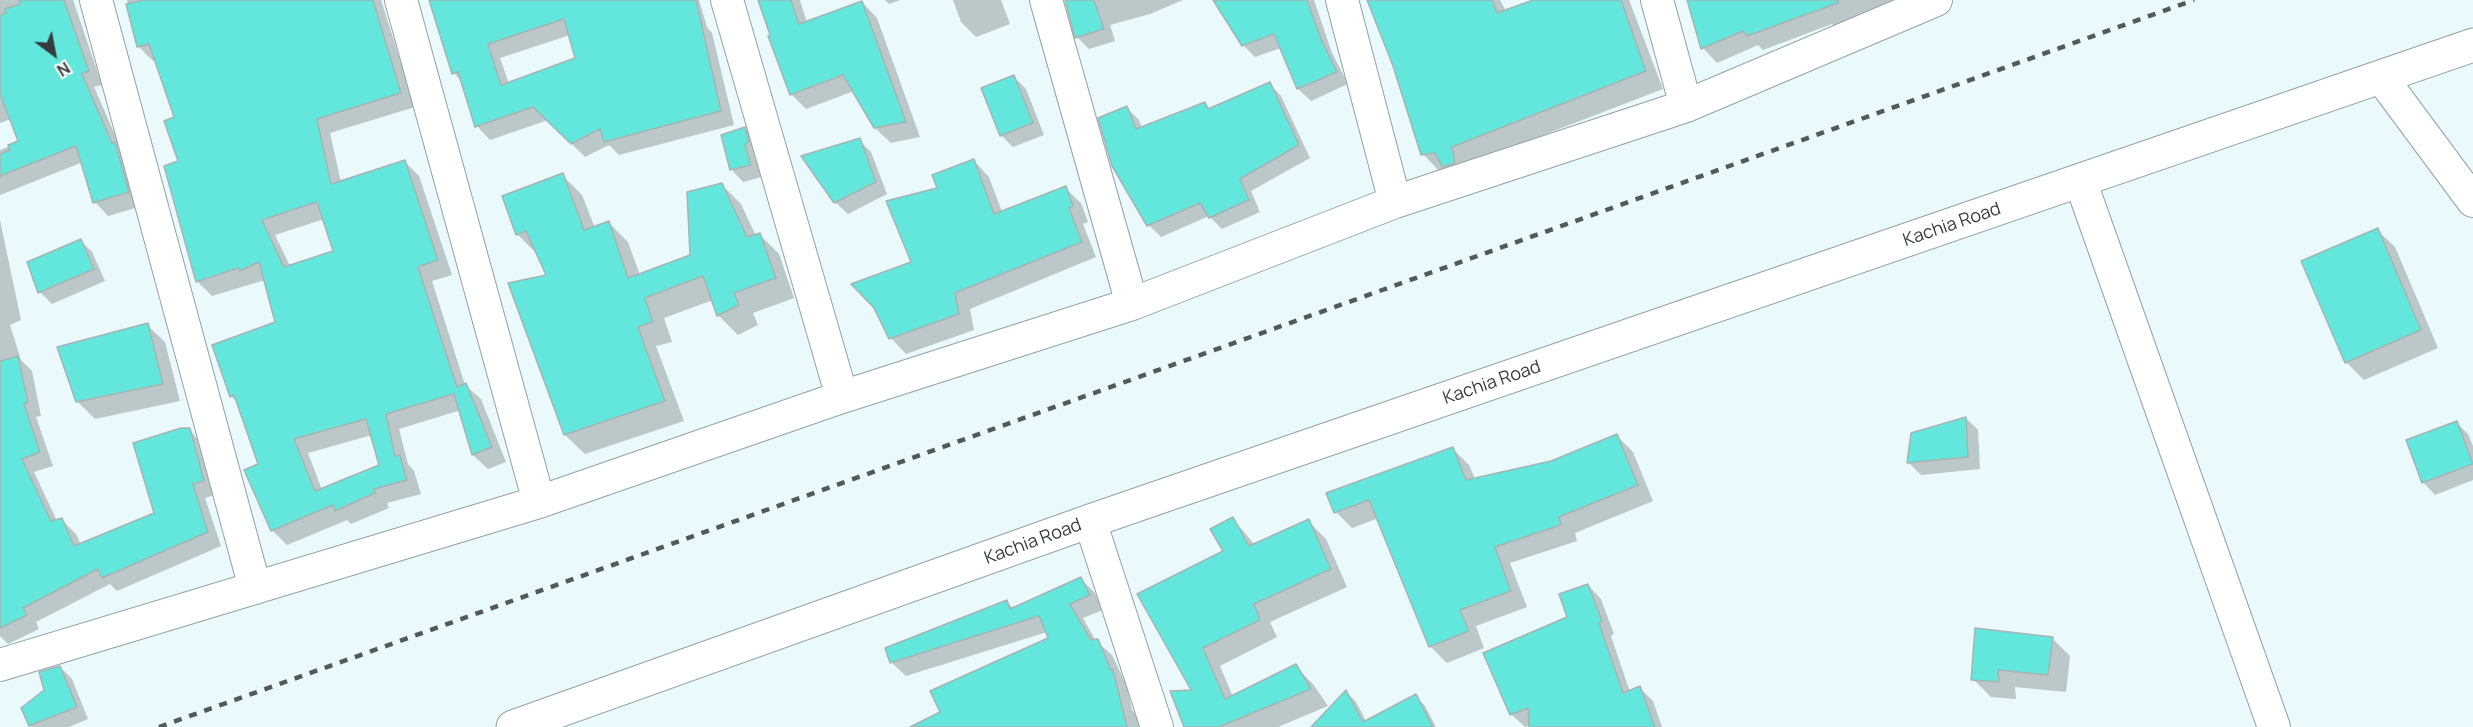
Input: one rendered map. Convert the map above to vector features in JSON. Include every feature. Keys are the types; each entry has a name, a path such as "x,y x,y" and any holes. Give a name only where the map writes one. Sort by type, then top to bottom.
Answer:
{"main road":[{"name":"Kachia Road","path":"513,727 557,720 1090,521 2473,45"}],"street":[{"path":"96,0 255,588"},
{"path":"401,0 539,502"},
{"path":"727,0 842,397"},
{"path":"1046,0 1132,304"},
{"path":"1342,0 1395,202"},
{"path":"1657,0 1686,106"},
{"path":"0,665 539,502 842,397 1132,304 1395,202 1686,106 1936,0"},
{"path":"2381,77 2473,201"},
{"path":"2080,180 2274,727"},
{"path":"1090,521 1157,727"}],"building":[{"path":"19,0 64,0 89,71 82,74 112,143 115,142 129,192 93,203 76,146 0,176 0,154 10,150 8,145 18,141 0,94 0,15 6,13 5,9 20,4"},
{"path":"143,0 373,0 401,93 317,119 331,184 405,160 438,260 418,267 457,387 466,383 492,447 472,455 454,394 386,414 395,456 400,455 407,480 374,489 375,493 335,511 333,505 271,531 244,470 258,464 234,395 230,397 212,345 275,322 259,262 240,271 238,268 196,282 164,166 178,161 164,121 174,117 149,44 137,47 126,4","holes":["317,202 333,251 284,267 262,220","366,419 379,465 315,491 294,439"]},
{"path":"429,0 696,0 721,111 604,142 600,129 571,144 533,107 475,127 458,72 452,74","holes":["564,19 575,58 501,85 488,44"]},
{"path":"758,0 791,0 799,24 862,1 906,122 874,128 843,75 790,95 768,36 770,35"},
{"path":"1065,0 1094,0 1104,29 1075,38"},
{"path":"1213,0 1307,0 1321,39 1337,72 1297,89 1274,34 1242,46"},
{"path":"1367,0 1492,0 1497,13 1533,0 1621,0 1646,71 1452,147 1455,163 1442,167 1435,153 1421,155 1393,66"},
{"path":"1687,0 1838,0 1838,3 1747,36 1743,31 1701,49"},
{"path":"1014,75 1033,123 1000,136 981,88"},
{"path":"1270,82 1299,145 1240,179 1249,200 1209,218 1200,203 1147,226 1112,166 1098,118 1127,106 1136,129 1205,102 1208,109"},
{"path":"745,127 749,141 745,145 751,165 730,170 721,135"},
{"path":"860,138 876,182 834,203 801,156"},
{"path":"974,159 994,214 1066,186 1073,206 1069,208 1082,242 955,293 959,314 889,339 874,308 851,284 911,262 886,201 937,188 932,175"},
{"path":"563,173 584,230 609,221 628,278 690,255 687,192 722,183 747,237 760,233 776,278 734,293 739,305 717,316 703,276 645,298 653,322 638,327 665,401 564,435 508,283 546,275 526,231 516,235 502,196"},
{"path":"2378,228 2421,330 2345,363 2301,261"},
{"path":"81,239 94,269 38,293 27,262"},
{"path":"148,323 163,384 76,402 57,347"},
{"path":"18,356 28,402 24,404 40,452 22,459 51,521 62,518 74,546 154,513 133,443 181,428 190,428 204,481 193,484 208,532 102,578 98,569 23,608 27,615 0,628 0,361"},
{"path":"1966,417 1968,457 1907,463 1911,433"},
{"path":"2457,421 2473,464 2422,483 2406,440"},
{"path":"1617,434 1638,485 1559,517 1561,525 1495,547 1511,591 1460,610 1469,631 1429,647 1369,500 1334,513 1326,493 1453,447 1466,480 1551,461"},
{"path":"1233,517 1249,546 1309,519 1331,569 1254,604 1260,620 1203,648 1225,699 1296,664 1311,689 1219,727 1184,727 1170,691 1191,690 1137,594 1223,551 1210,529"},
{"path":"1081,577 1090,595 1070,604 1091,640 1098,639 1111,670 1113,670 1127,727 910,727 940,712 930,691 1048,638 1039,616 890,663 885,648 1007,600 1010,609"},
{"path":"1588,584 1602,621 1599,623 1623,693 1640,686 1655,727 1529,727 1528,708 1510,715 1483,653 1567,617 1559,594"},
{"path":"1975,628 2053,637 2048,675 1998,670 1999,682 1971,680"},
{"path":"60,666 77,707 29,726 21,708 44,690 39,672"},
{"path":"1346,690 1363,722 1416,694 1433,727 1311,727"}],"railway":[{"path":"159,727 2194,0"}]}
